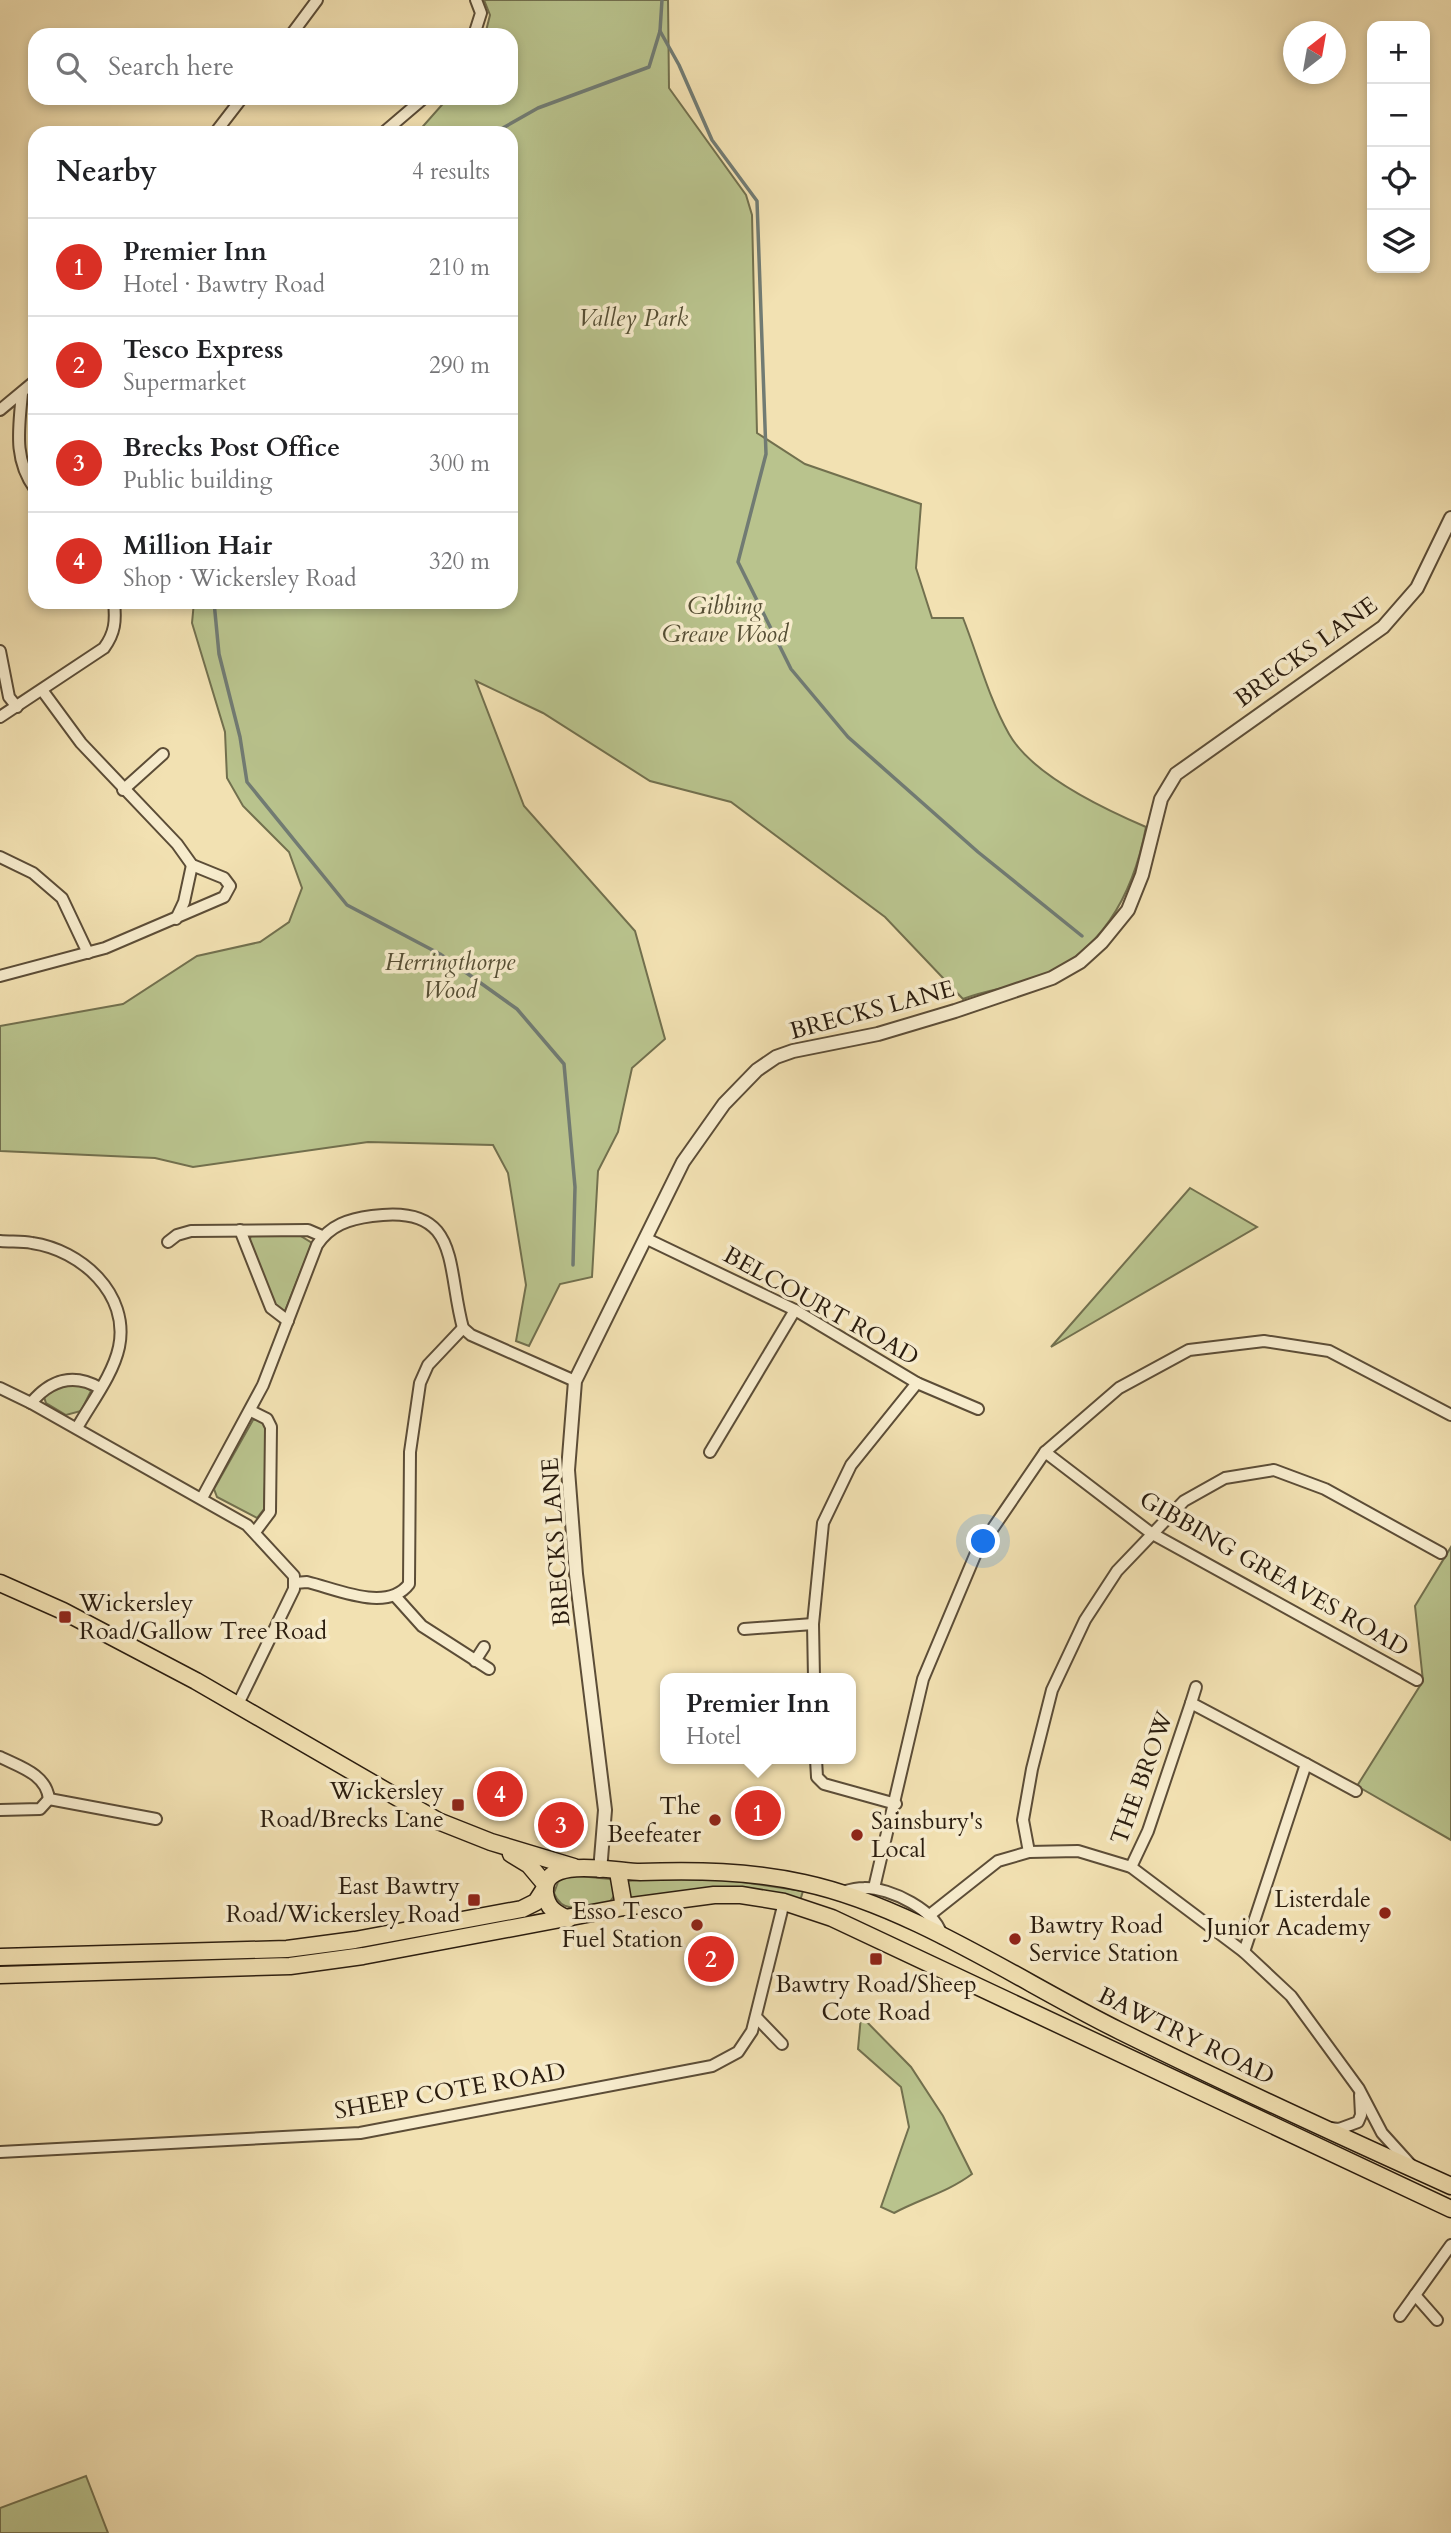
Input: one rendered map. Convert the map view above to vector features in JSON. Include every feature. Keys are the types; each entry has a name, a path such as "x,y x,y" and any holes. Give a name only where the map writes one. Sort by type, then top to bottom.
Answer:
{"main road":[{"path":"0,1583 64,1611 238,1704 414,1808 491,1842 529,1865 545,1886 548,1905 554,1913 568,1919"},
{"name":"BAWTRY ROAD","path":"491,1842 600,1871 738,1872 839,1892 944,1938 1145,2043 1451,2186"},
{"path":"0,1957 287,1950 355,1940 523,1909 536,1902 555,1872 577,1867"},
{"path":"618,1872 624,1907"},
{"name":"BAWTRY ROAD","path":"0,1975 290,1966 624,1907 714,1895 784,1902 832,1918 1451,2209"},
{"path":"937,1967 947,1964 952,1956 951,1948 944,1938"}],"street":[{"path":"296,28 317,0"},
{"path":"476,0 481,13 476,28"},
{"path":"220,126 237,105"},
{"path":"391,126 416,105"},
{"path":"0,410 28,388"},
{"path":"22,394 18,448 22,466 28,477"},
{"name":"BRECKS LANE","path":"600,1871 605,1810 576,1574 568,1470 575,1381 683,1162 701,1133 740,1086 776,1057 878,1034 955,1011 1052,978 1080,962 1102,942 1128,910 1142,875 1161,799 1176,774 1383,627 1417,588 1451,518"},
{"path":"0,717 104,648 113,636 115,609"},
{"path":"0,651 9,696 17,707"},
{"path":"0,976 88,953 176,919 224,897 230,886 224,878 192,865 177,844 81,743 43,690"},
{"path":"123,790 163,754"},
{"path":"0,856 33,873 62,898 88,953"},
{"path":"176,919 184,902 192,865"},
{"path":"202,1498 251,1411 312,1254 322,1236 354,1218 410,1214 429,1223 443,1237 448,1248 463,1328 471,1335 575,1381"},
{"path":"240,1230 271,1308 288,1321"},
{"path":"168,1242 183,1232 307,1230 322,1236"},
{"name":"BELCOURT ROAD","path":"645,1238 795,1310 917,1382 978,1409"},
{"path":"0,1241 32,1243 60,1251 82,1264 108,1290 120,1318 121,1335 115,1360 77,1428"},
{"path":"709,1452 795,1310"},
{"path":"295,1583 307,1582 382,1600 396,1597 403,1591 411,1577 410,1452 420,1383 428,1365 463,1328"},
{"path":"874,1888 896,1804 923,1679 976,1553 1045,1452 1119,1388 1189,1350 1264,1341 1329,1351 1451,1415"},
{"path":"32,1402 47,1387 71,1378 87,1381 100,1388"},
{"path":"814,1673 813,1624 823,1524 851,1465 917,1382"},
{"path":"0,1388 32,1402 202,1498 256,1532 290,1572 295,1583 238,1704"},
{"path":"251,1411 267,1419 271,1427 270,1512 256,1532"},
{"name":"GIBBING GREAVES ROAD","path":"1045,1452 1151,1533 1417,1680"},
{"path":"1029,1852 1023,1820 1032,1769 1052,1690 1086,1620 1117,1571 1184,1501 1225,1478 1274,1469 1325,1489 1441,1553"},
{"path":"396,1597 422,1626 489,1670"},
{"path":"744,1629 813,1624"},
{"path":"474,1661 484,1647"},
{"name":"THE BROW","path":"1131,1867 1148,1830 1196,1687"},
{"name":"THE BROW","path":"1191,1703 1356,1791"},
{"path":"0,1757 38,1777 48,1790 49,1799 40,1809 0,1810"},
{"path":"816,1764 817,1777 824,1784 896,1804"},
{"path":"1244,1952 1306,1764"},
{"path":"49,1799 156,1819"},
{"path":"931,1914 998,1861 1029,1852 1078,1852 1131,1867 1244,1952 1291,1996 1359,2089 1382,2133 1414,2169"},
{"path":"839,1892 874,1888 931,1914 941,1928 944,1938"},
{"name":"SHEEP COTE ROAD","path":"0,2152 360,2133 712,2066 738,2052 757,2018 784,1902"},
{"path":"757,2018 782,2044"},
{"path":"1322,2127 1339,2129 1358,2122 1362,2106 1359,2089"},
{"path":"1400,2316 1451,2245"},
{"path":"1415,2295 1437,2320"}],"green space":[{"path":"484,0 668,0 669,88 746,195 752,215 757,433 805,464 921,504 916,568 932,618 963,618 990,692 1009,734 1020,749 1051,777 1110,811 1146,827 1141,851 1124,895 1113,916 1083,951 1042,977 963,999 885,917 731,802 650,781 543,713 476,681 524,806 635,931 665,1039 632,1068 618,1132 598,1171 592,1277 560,1284 529,1346 516,1341 526,1285 508,1173 493,1145 368,1142 193,1167 155,1158 0,1151 0,1026 123,1004 197,956 260,942 289,922 302,888 289,852 243,806 227,778 225,732 192,623 193,609 518,609 518,126 423,126 442,105 518,105 518,28 487,28 490,15"},
{"path":"1190,1188 1257,1227 1051,1347"},
{"path":"251,1235 299,1235 312,1243 285,1311 276,1309 249,1243"},
{"path":"77,1382 91,1391 81,1411 66,1415 46,1403 44,1397 50,1390"},
{"path":"253,1420 264,1422 267,1428 264,1509 257,1518 217,1497 214,1489"},
{"path":"1451,1547 1451,1840 1357,1786 1423,1681 1415,1606"},
{"path":"568,1875 610,1879 616,1885 614,1896 609,1903 570,1908 558,1900 554,1893 558,1882"},
{"path":"700,1876 803,1891 800,1901 629,1899 627,1881"},
{"path":"861,2016 911,2067 943,2116 972,2174 953,2186 894,2213 881,2207 909,2127 901,2087 858,2049"},
{"path":"86,2476 108,2533 0,2533 0,2508"}],"waterway":[{"path":"506,126 538,108 649,67 660,31 662,0"},
{"path":"660,31 679,65 712,140 757,201 766,454 738,562 791,669 848,737 978,852 1082,936"},
{"path":"215,609 219,654 240,737 247,782 347,905 440,954 517,1009 564,1064 575,1187 573,1265"}],"place":[{"name":"Wickersley Road/Gallow Tree Road","path":"65,1617"},
{"name":"Million Hair","path":"500,1794"},
{"name":"Wickersley Road/Brecks Lane","path":"458,1805"},
{"name":"Premier Inn","path":"758,1813"},
{"name":"The Beefeater","path":"715,1820"},
{"name":"Brecks Post Office","path":"561,1825"},
{"name":"Sainsbury's Local","path":"857,1835"},
{"name":"East Bawtry Road/Wickersley Road","path":"474,1900"},
{"name":"Listerdale Junior Academy","path":"1385,1913"},
{"name":"Esso Tesco Fuel Station","path":"697,1925"},
{"name":"Bawtry Road Service Station","path":"1015,1939"},
{"name":"Tesco Express","path":"711,1959"},
{"name":"Bawtry Road/Sheep Cote Road","path":"876,1959"}],"park label":[{"name":"Valley Park","path":"633,318"},
{"name":"Gibbing Greave Wood","path":"725,620"},
{"name":"Herringthorpe Wood","path":"450,976"}]}
